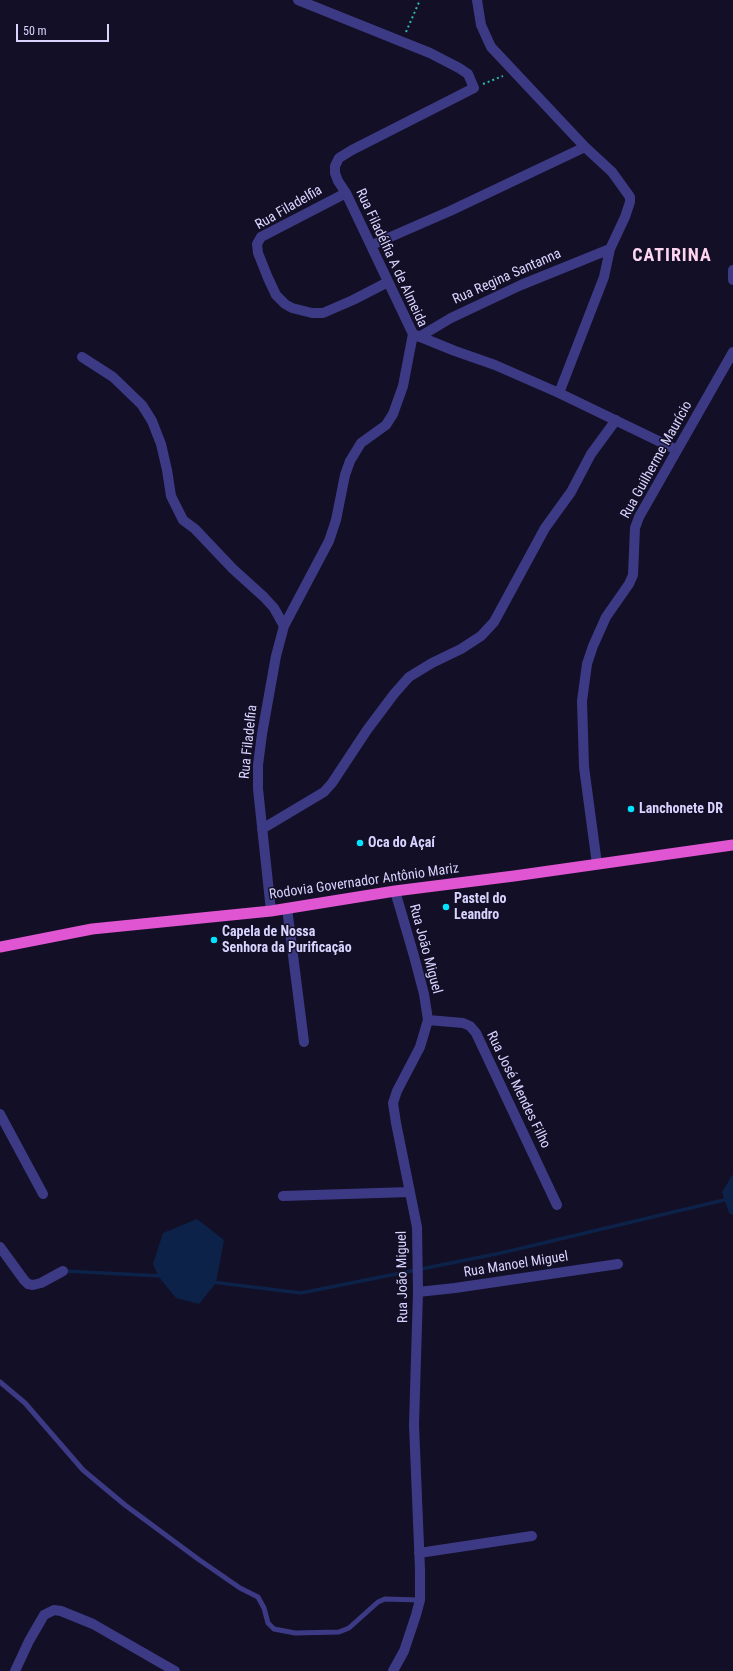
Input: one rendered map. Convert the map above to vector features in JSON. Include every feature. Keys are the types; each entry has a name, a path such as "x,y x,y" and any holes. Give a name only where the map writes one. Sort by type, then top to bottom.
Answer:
{"highway":[{"name":"Rodovia Governador Antônio Mariz","path":"0,947 92,929 271,911 395,891 733,845"}],"street":[{"path":"298,0 459,68 468,74 474,88"},
{"path":"477,0 481,25 491,47 585,147 612,172 630,196 626,213 610,249 604,277 559,393"},
{"name":"Rua Filadélfia A de Almeida","path":"284,626 329,541 336,520 345,475 353,453 361,443 386,425 393,414 403,386 416,336 388,282 372,245 346,193 338,181 335,173 335,166 339,158 352,150 474,88"},
{"path":"372,245 450,211 585,147"},
{"name":"Rua Filadelfia","path":"346,193 261,237 257,244 258,253 276,295 292,308 302,311 323,313 388,282"},
{"name":"Rua Regina Santanna","path":"416,336 521,285 610,249"},
{"path":"733,270 733,280"},
{"path":"416,336 495,365 559,393 677,450"},
{"name":"Rua Guilherme Maurício","path":"597,864 583,759 582,701 587,664 592,646 606,616 629,584 633,575 635,528 639,517 733,352"},
{"path":"82,357 114,377 142,404 152,421 161,444 168,470 171,496 183,520 195,529 233,569 264,597 274,608 284,626"},
{"path":"262,829 324,792 332,783 367,730 409,677 476,640 494,622 545,528 570,492 591,454 616,420"},
{"name":"Rua Filadelfia","path":"271,911 258,789 258,765 267,702 276,656 284,626"},
{"name":"Rua João Miguel","path":"393,1671 404,1651 420,1600 420,1553 414,1425 418,1292 417,1227 393,1102 396,1091 420,1047 428,1020 424,994 395,891"},
{"path":"287,908 304,1042"},
{"name":"Rua José Mendes Filho","path":"428,1020 463,1022 470,1026 476,1034 557,1205"},
{"path":"0,1114 43,1194"},
{"path":"283,1196 410,1192"},
{"path":"0,1247 24,1280 33,1285 41,1283 63,1271"},
{"name":"Rua Manoel Miguel","path":"418,1292 618,1264"},
{"path":"420,1553 532,1536"},
{"path":"15,1671 29,1641 44,1615 54,1610 61,1611 93,1624 175,1671"}],"lane":[{"path":"0,1382 25,1403 83,1470 125,1505 198,1559 240,1588 258,1597 264,1608 268,1623 274,1629 294,1633 339,1632 349,1628 378,1602 385,1599 420,1600"}],"path":[{"path":"402,43 420,0"},
{"path":"474,88 514,72"}],"water":[{"path":"733,1174 733,1215 729,1213 722,1192"},
{"path":"197,1219 224,1240 216,1283 199,1304 176,1298 158,1276 153,1264 163,1233"}],"waterway":[{"path":"212,1282 301,1293 501,1253 724,1200 733,1200"},
{"path":"64,1271 162,1276"}],"place":[{"name":"Lanchonete DR","path":"631,809"},
{"name":"Oca do Açaí","path":"360,843"},
{"name":"Pastel do Leandro","path":"446,907"},
{"name":"Capela de Nossa Senhora da Purificação","path":"214,940"}],"district":[{"name":"CATIRINA","path":"672,256"}]}
